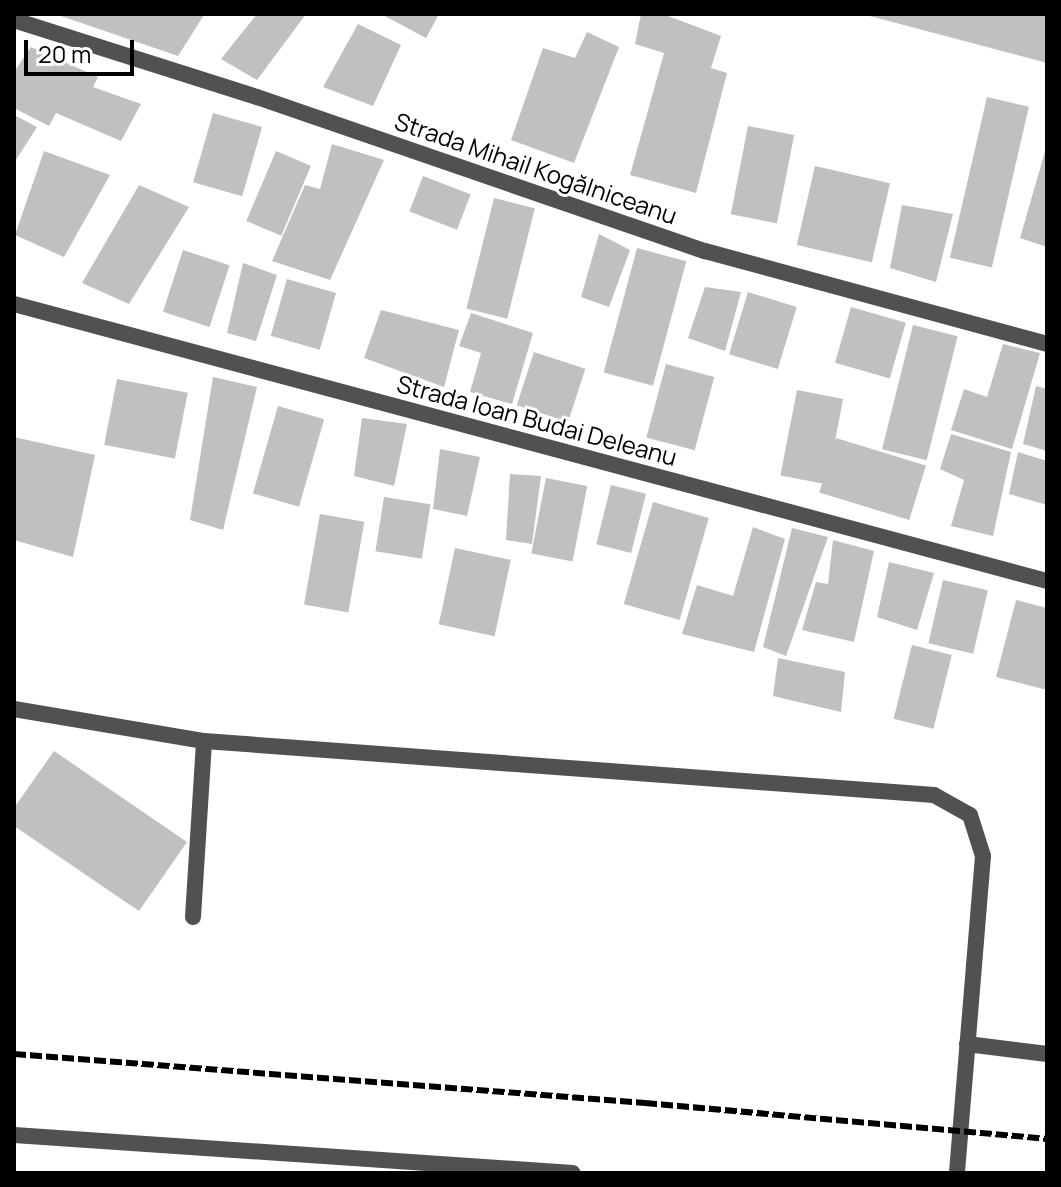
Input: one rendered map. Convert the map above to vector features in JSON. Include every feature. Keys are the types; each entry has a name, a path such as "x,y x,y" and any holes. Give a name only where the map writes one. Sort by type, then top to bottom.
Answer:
{"street":[{"name":"Strada Mihail Kogălniceanu","path":"14,20 272,102 705,251 1047,344"},
{"name":"Strada Ioan Budai Deleanu","path":"14,304 1047,581"},
{"path":"14,709 204,741 934,795 970,815 983,856 957,1173"},
{"path":"193,917 204,741"},
{"path":"967,1044 1047,1054"},
{"path":"14,1135 573,1173"}],"building":[{"path":"55,14 202,14 204,15 178,56"},
{"path":"257,14 306,14 257,80 221,59"},
{"path":"381,14 439,14 426,38"},
{"path":"641,14 663,14 721,36 711,68 727,73 696,193 630,175 664,53 635,44"},
{"path":"1047,14 1047,63 866,15"},
{"path":"358,24 401,45 373,106 323,87"},
{"path":"587,32 619,47 574,163 511,140 543,48 575,58"},
{"path":"31,47 98,77 93,87 141,104 121,141 56,113 49,126 14,108 14,72"},
{"path":"987,97 1029,107 992,267 950,258"},
{"path":"213,113 262,127 242,196 193,182"},
{"path":"14,115 37,127 14,163"},
{"path":"748,126 794,135 777,223 731,214"},
{"path":"332,144 384,160 330,280 272,261 305,185 320,189"},
{"path":"1047,148 1047,247 1020,238"},
{"path":"44,151 110,175 64,257 15,235"},
{"path":"276,151 311,166 281,236 246,221"},
{"path":"815,166 890,183 872,262 797,245"},
{"path":"423,176 471,194 457,230 409,211"},
{"path":"139,185 189,207 129,304 82,283"},
{"path":"494,198 535,208 507,319 466,309"},
{"path":"902,205 953,214 936,282 890,268"},
{"path":"599,234 630,250 609,307 581,297"},
{"path":"637,248 686,261 653,386 604,373"},
{"path":"183,250 230,265 210,327 163,312"},
{"path":"243,263 277,275 256,341 227,333"},
{"path":"287,279 336,293 320,350 271,336"},
{"path":"705,287 741,292 725,351 688,338"},
{"path":"748,292 797,307 778,369 729,354"},
{"path":"851,307 906,323 890,378 835,363"},
{"path":"381,310 459,330 444,387 364,358"},
{"path":"471,313 533,333 512,404 470,392 481,353 459,346"},
{"path":"913,325 958,336 927,460 882,449"},
{"path":"1003,344 1040,353 1012,449 951,430 964,389 987,397"},
{"path":"534,352 585,369 568,422 517,405"},
{"path":"666,364 714,377 695,450 646,437"},
{"path":"213,377 257,387 223,530 190,520"},
{"path":"117,379 188,393 175,459 104,445"},
{"path":"1036,386 1047,389 1047,451 1023,444"},
{"path":"797,390 843,399 827,484 780,475"},
{"path":"278,406 324,419 299,507 253,493"},
{"path":"362,418 407,424 394,486 354,476"},
{"path":"951,434 1011,452 993,536 951,526 964,480 940,469"},
{"path":"14,437 95,455 73,557 14,540"},
{"path":"836,438 926,465 909,520 819,493"},
{"path":"440,449 480,457 467,516 433,509"},
{"path":"1018,452 1047,461 1047,505 1009,494"},
{"path":"510,474 541,476 532,544 506,540"},
{"path":"546,478 587,486 573,562 531,554"},
{"path":"611,485 646,494 631,553 596,544"},
{"path":"384,497 430,504 422,559 375,551"},
{"path":"653,502 709,518 680,620 624,604"},
{"path":"320,514 364,522 348,612 304,605"},
{"path":"753,527 785,539 754,652 682,634 697,585 733,596"},
{"path":"792,528 828,537 786,656 763,647"},
{"path":"833,540 874,551 854,642 802,630 816,582 828,584"},
{"path":"455,548 511,560 495,636 439,624"},
{"path":"889,562 934,573 917,630 877,617"},
{"path":"943,580 988,590 973,654 928,643"},
{"path":"1016,600 1047,608 1047,690 996,677"},
{"path":"912,645 952,655 933,729 894,719"},
{"path":"778,658 845,672 841,712 773,696"},
{"path":"54,751 187,842 139,911 14,826 14,808"}],"railway":[{"path":"14,1054 645,1103 1047,1139"}]}
